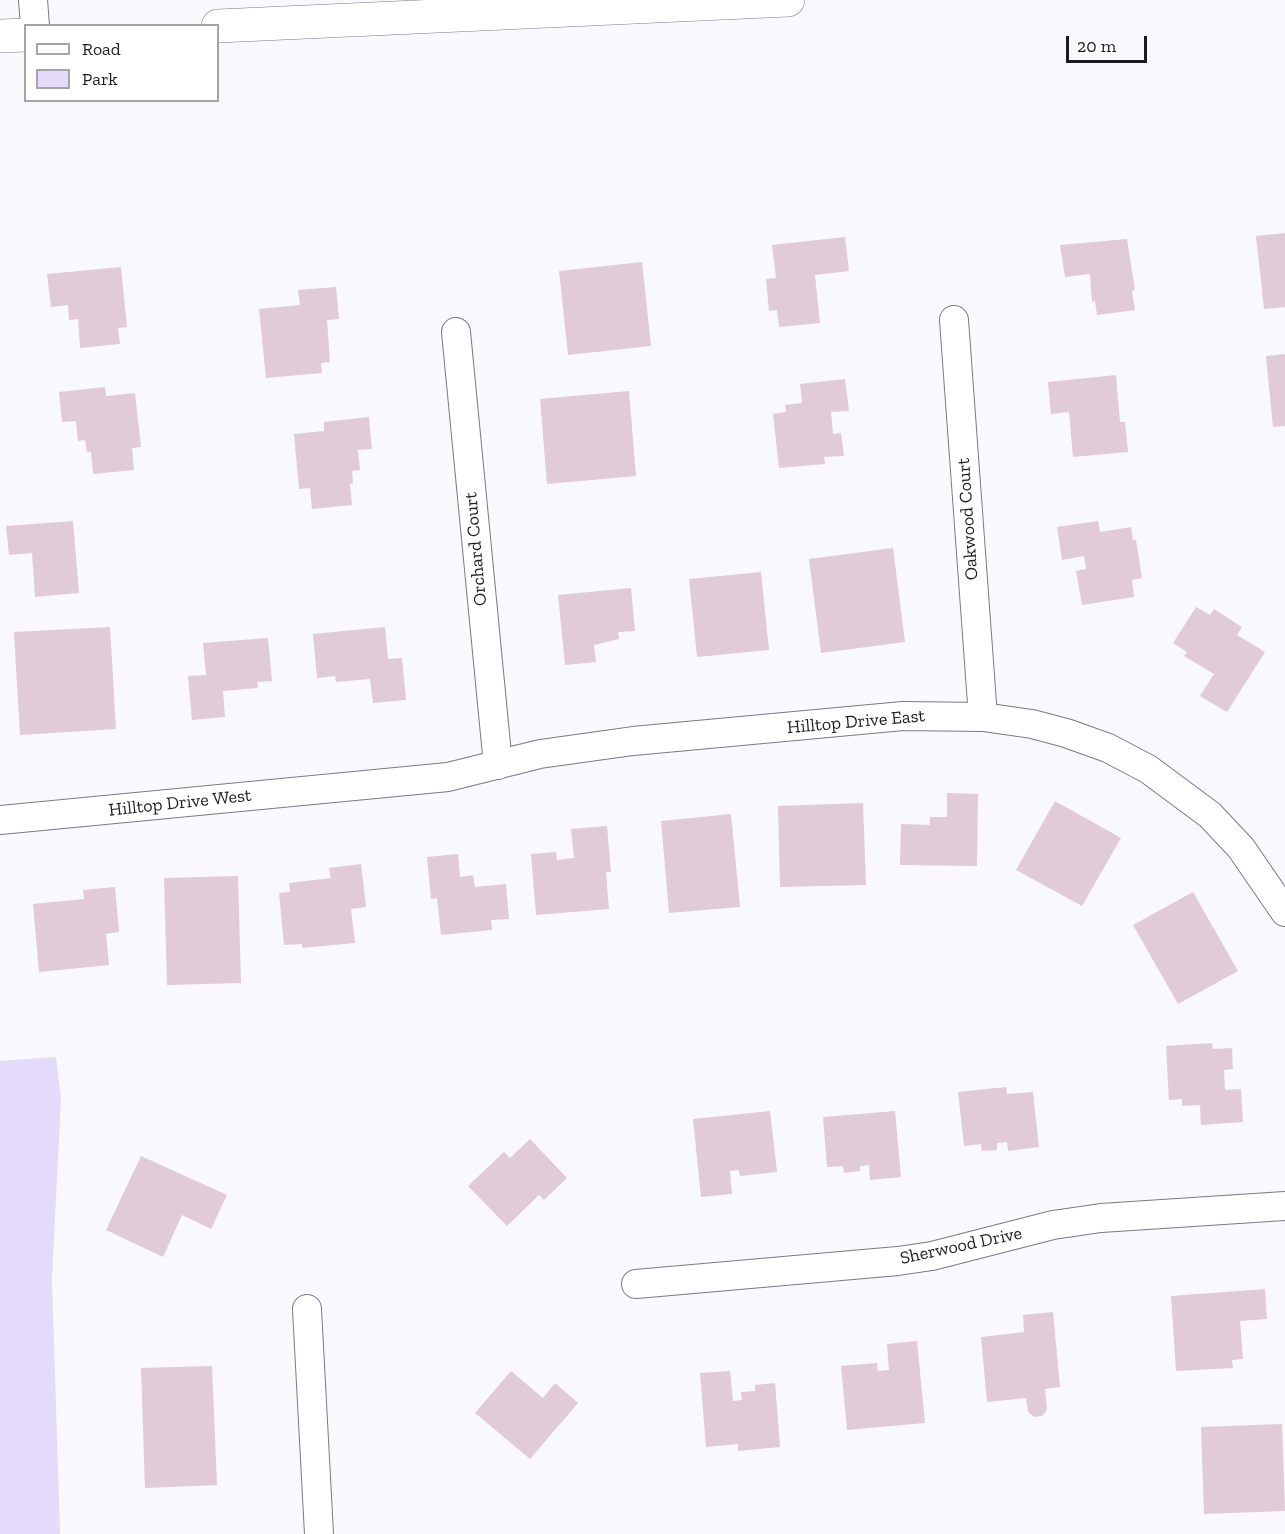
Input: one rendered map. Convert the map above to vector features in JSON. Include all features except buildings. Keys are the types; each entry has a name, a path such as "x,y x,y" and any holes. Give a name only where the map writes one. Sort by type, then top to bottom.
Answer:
{"highway":[{"path":"219,26 788,0"},
{"path":"0,36 24,35"}],"street":[{"path":"33,0 35,24"},
{"name":"Oakwood Court","path":"954,320 983,717"},
{"name":"Orchard Court","path":"456,332 498,765"},
{"name":"Hilltop Drive East","path":"359,785 448,777 540,754 633,741 903,716 983,717 1032,724 1066,733 1108,748 1148,769 1210,815 1241,848 1275,875 1285,912"},
{"name":"Hilltop Drive West","path":"0,820 359,785"},
{"name":"Sherwood Drive","path":"636,1284 898,1261 932,1256 1053,1225 1101,1218 1285,1206"},
{"path":"307,1309 319,1534"}],"green space":[{"path":"56,1057 61,1098 52,1279 60,1534 0,1534 0,1061"}]}
